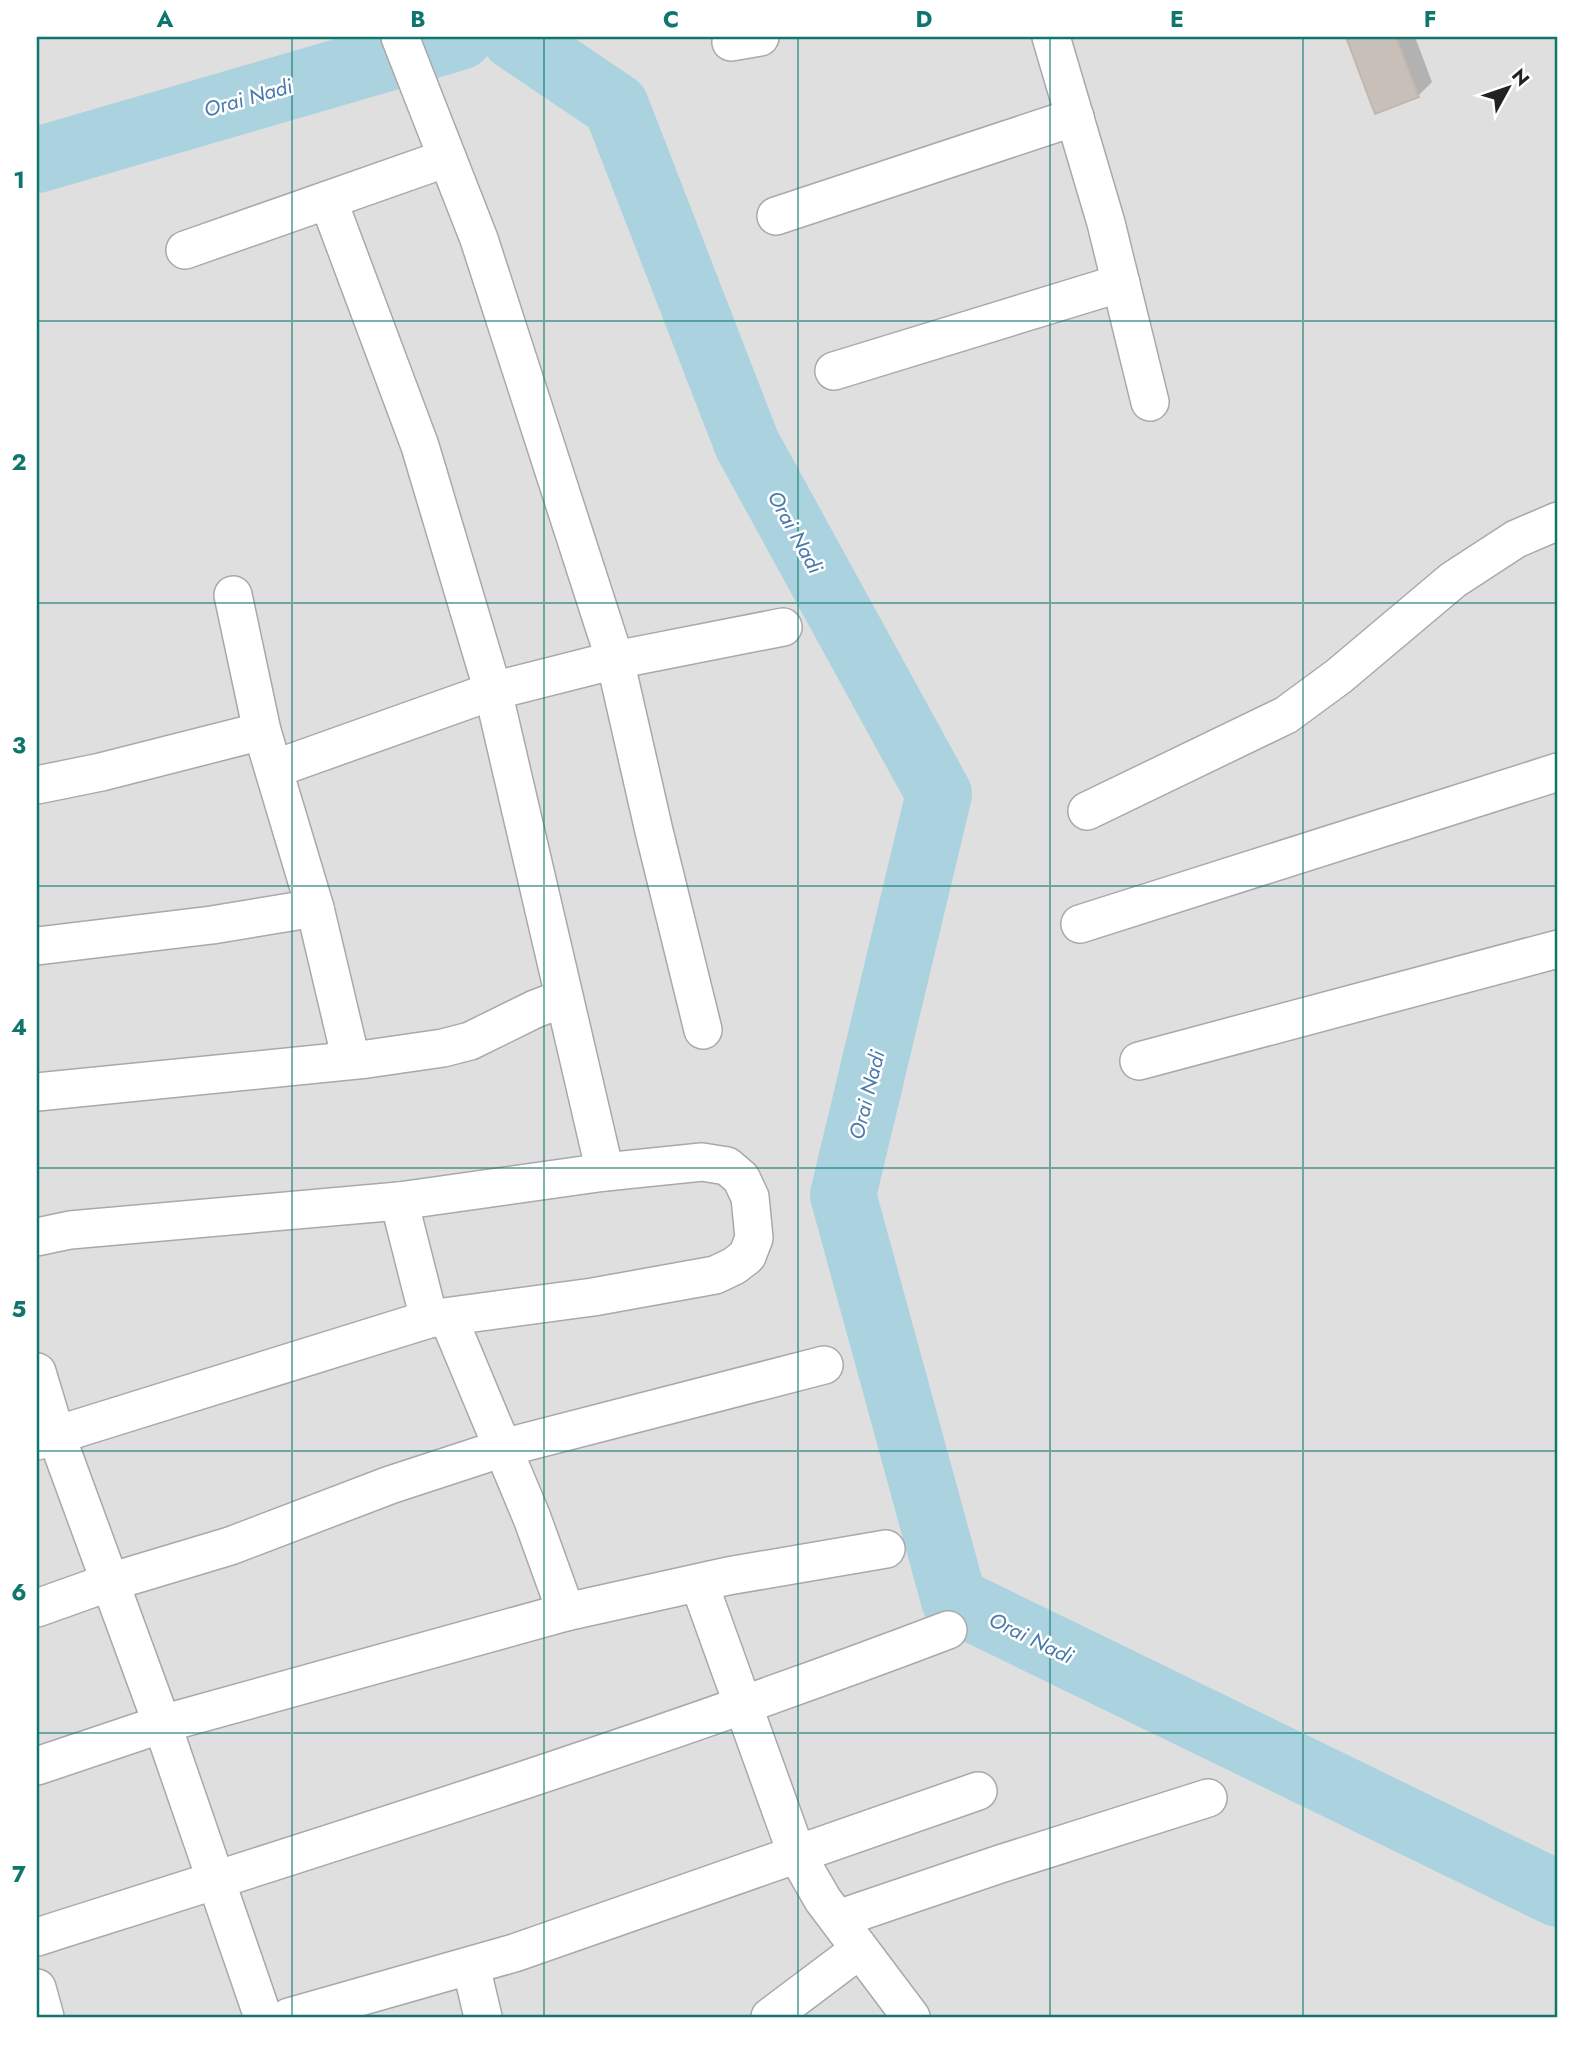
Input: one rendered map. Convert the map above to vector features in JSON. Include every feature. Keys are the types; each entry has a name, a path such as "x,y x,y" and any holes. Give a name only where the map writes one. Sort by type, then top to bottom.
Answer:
{"street":[{"path":"400,37 479,239 615,660 703,1030"},
{"path":"1051,37 1107,223 1150,402"},
{"path":"776,216 1075,117"},
{"path":"185,250 447,158"},
{"path":"328,201 420,446 493,691 605,1172"},
{"path":"834,371 1121,283"},
{"path":"1087,811 1286,715 1339,676 1453,580 1516,539 1558,521"},
{"path":"233,595 262,731 315,908 351,1060"},
{"path":"274,769 493,691 615,660 783,627"},
{"path":"37,785 101,772 262,731"},
{"path":"1080,924 1558,772"},
{"path":"37,946 212,925 315,908"},
{"path":"1139,1061 1558,949"},
{"path":"37,1092 443,1048 470,1041 535,1009 565,998"},
{"path":"37,1237 70,1230 399,1201 605,1172 702,1162 727,1166 741,1178 750,1197 754,1238 747,1256 715,1275 593,1297 438,1318 46,1438"},
{"path":"399,1201 438,1318 503,1448 566,1612"},
{"path":"37,1608 110,1582 230,1546 390,1485 503,1448 824,1365"},
{"path":"37,1372 46,1438 110,1582 263,2017"},
{"path":"37,1766 162,1724 566,1612 699,1583 887,1549"},
{"path":"699,1583 797,1855 859,1950 911,2017"},
{"path":"37,1937 335,1843 742,1707 948,1630"},
{"path":"289,2017 527,1949 978,1791"},
{"path":"838,1919 1208,1798"},
{"path":"770,2017 859,1950"},
{"path":"471,1966 483,2017"},
{"path":"37,1987 45,2017"}],"shaded area":[{"path":"37,37 1558,37 1558,2017 37,2017"}],"building":[{"path":"1346,37 1396,37 1419,97 1375,114"}],"waterway":[{"name":"Orai Nadi","path":"37,160 460,37"},
{"name":"Orai Nadi","path":"514,37 616,106 747,444 939,794 843,1195 954,1600 1558,1894"}]}
